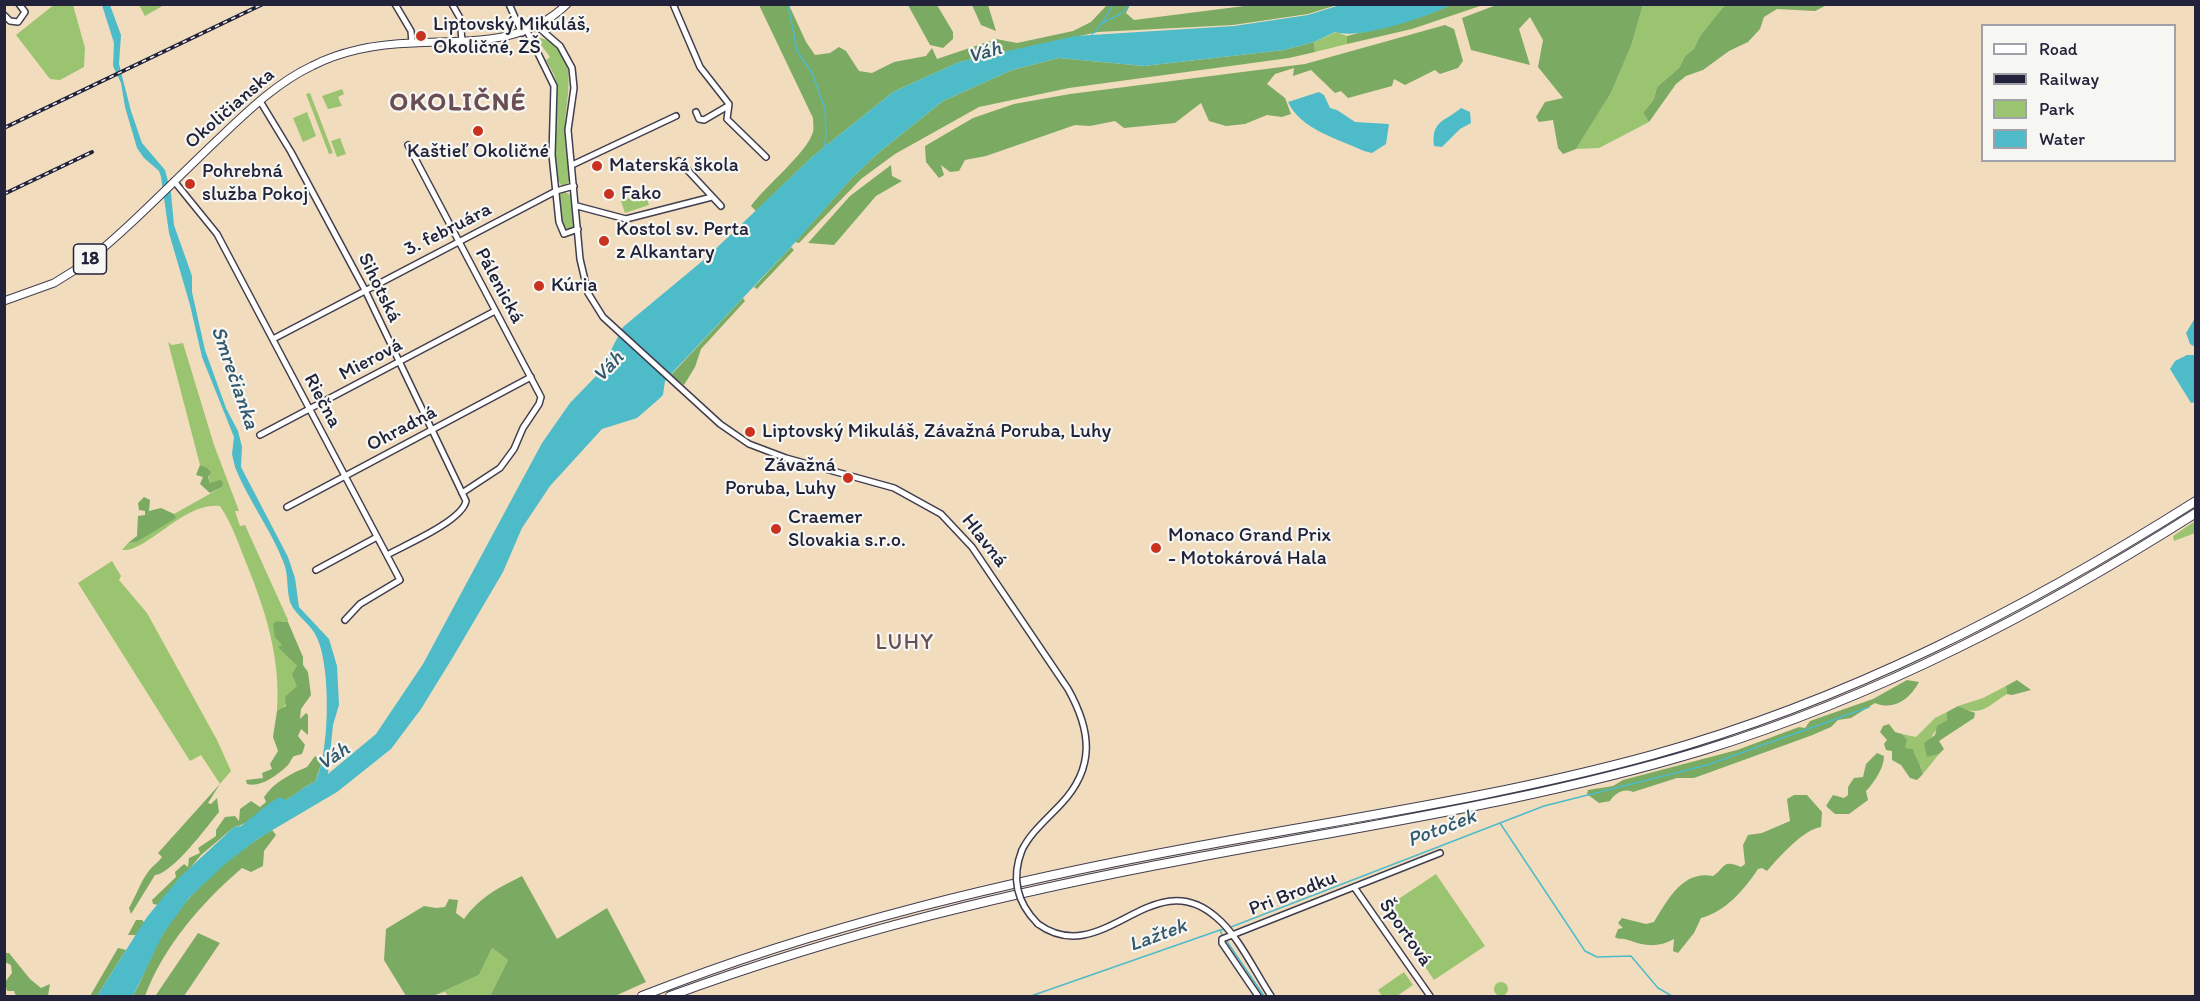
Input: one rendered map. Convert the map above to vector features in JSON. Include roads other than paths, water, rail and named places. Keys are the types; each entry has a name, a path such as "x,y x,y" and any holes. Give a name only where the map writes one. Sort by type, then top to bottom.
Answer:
{"highway":[{"path":"642,996 744,959 838,929 986,891 1144,856 1513,788 1613,765 1713,736 1815,701 1939,648 2076,574 2196,501"},
{"path":"670,996 840,939 989,900 1125,871 1515,798 1615,775 1736,740 1829,706 1944,656 2080,583 2196,513"}],"main road":[{"name":"Okoličianska","path":"4,301 54,283 83,265 260,101 292,77 320,62 366,48 493,39 525,32 538,27 567,4"}],"street":[{"path":"4,15 10,21 18,22 26,12 20,4"},
{"path":"395,4 411,31 412,43"},
{"path":"452,4 460,18 462,41"},
{"path":"509,4 554,86 552,155 562,230 569,234 578,229"},
{"path":"673,4 700,67 728,106 727,119 766,157"},
{"name":"Hlavná","path":"538,27 560,46 572,68 574,88 568,130 582,271 588,293 599,312 720,424 750,444 770,453 906,493 945,517 972,547 1068,689 1080,711 1085,729 1085,760 1079,779 1065,799 1034,831 1022,850 1016,872 1017,888 1025,909 1038,924 1061,935 1079,937 1102,931 1148,906 1180,901 1205,909 1224,925 1227,936"},
{"name":"Sihotská","path":"260,101 296,162 365,290 462,493"},
{"path":"696,112 699,119 704,120 728,106"},
{"path":"572,165 676,116"},
{"name":"Pálenická","path":"408,145 541,399 514,449 493,475 462,493"},
{"path":"679,161 721,206"},
{"name":"Riečna","path":"173,182 217,234 400,580 360,604 345,620"},
{"name":"3. februára","path":"273,339 556,191 574,186"},
{"path":"577,206 626,219 712,197"},
{"name":"Mierová","path":"260,435 495,311"},
{"name":"Ohradná","path":"287,507 531,377"},
{"path":"387,555 460,512 466,504 462,493"},
{"path":"316,570 377,537"},
{"name":"Pri Brodku","path":"1227,936 1440,853"},
{"name":"Športová","path":"1354,887 1430,996"},
{"path":"1258,996 1222,943 1227,936 1271,996"}],"water":[{"name":"Váh","path":"102,5 110,5 121,35 119,64 142,143 165,170 171,193 174,225 192,276 192,292 205,350 226,408 238,431 242,447 241,467 288,557 295,578 299,607 329,639 337,666 339,705 333,725 328,774 376,734 423,664 542,443 570,403 599,373 623,327 706,258 813,156 893,92 959,62 1075,36 1234,26 1308,15 1340,5 1451,5 1393,26 1361,33 1335,32 1314,42 1284,50 1144,66 1059,58 1012,70 943,101 877,154 851,179 791,247 665,381 663,395 659,399 637,418 602,429 550,486 522,528 503,572 453,657 421,709 391,749 337,792 259,838 225,864 189,898 163,934 133,996 97,996 147,917 179,878 234,827 241,826 280,797 285,800 315,782 324,752 327,710 322,651 311,628 290,602 283,561 235,467 232,454 234,437 202,357 169,233 161,177 159,171 144,158 137,148 125,107 121,83 113,66 114,43"},
{"path":"1319,92 1324,95 1330,108 1355,122 1389,124 1386,144 1372,153 1364,151 1310,126 1301,119 1288,102"},
{"path":"1461,108 1470,112 1471,123 1460,129 1442,147 1434,146 1437,126"},
{"path":"2195,318 2195,347 2190,344 2186,333"},
{"path":"2187,355 2195,355 2195,402 2191,403 2170,369 2175,361"}],"waterway":[{"path":"788,4 797,51 812,73 825,109 824,148"},
{"path":"1092,34 1101,25 1114,4"},
{"path":"1101,24 1122,13 1130,4"},
{"path":"1500,823 1544,806 1707,765 1869,707"},
{"name":"Potoček","path":"1231,927 1500,823 1585,951 1597,957 1631,956 1658,988 1672,996"},
{"name":"Potoček","path":"1220,930 1226,929"},
{"name":"Lažtek","path":"1031,996 1220,930 1223,937"},
{"name":"Lažtek","path":"1226,940 1264,996"}],"railway":[{"path":"4,128 263,4"},
{"path":"4,194 92,152"}],"place":[{"name":"Liptovský Mikuláš, Okoličné, ZŠ","path":"421,36"},
{"name":"Kaštieľ Okoličné","path":"478,131"},
{"name":"Materská škola","path":"597,166"},
{"name":"Pohrebná služba Pokoj","path":"190,184"},
{"name":"Fako","path":"609,194"},
{"name":"Kostol sv. Perta z Alkantary","path":"604,241"},
{"name":"Kúria","path":"539,286"},
{"name":"Liptovský Mikuláš, Závažná Poruba, Luhy","path":"750,432"},
{"name":"Závažná Poruba, Luhy","path":"848,478"},
{"name":"Craemer Slovakia s.r.o.","path":"776,529"},
{"name":"Monaco Grand Prix - Motokárová Hala","path":"1156,548"}],"district":[{"name":"OKOLIČNÉ","path":"458,103"},
{"name":"LUHY","path":"905,643"}],"water label":[{"name":"Smrečianka","path":"234,378"}]}
